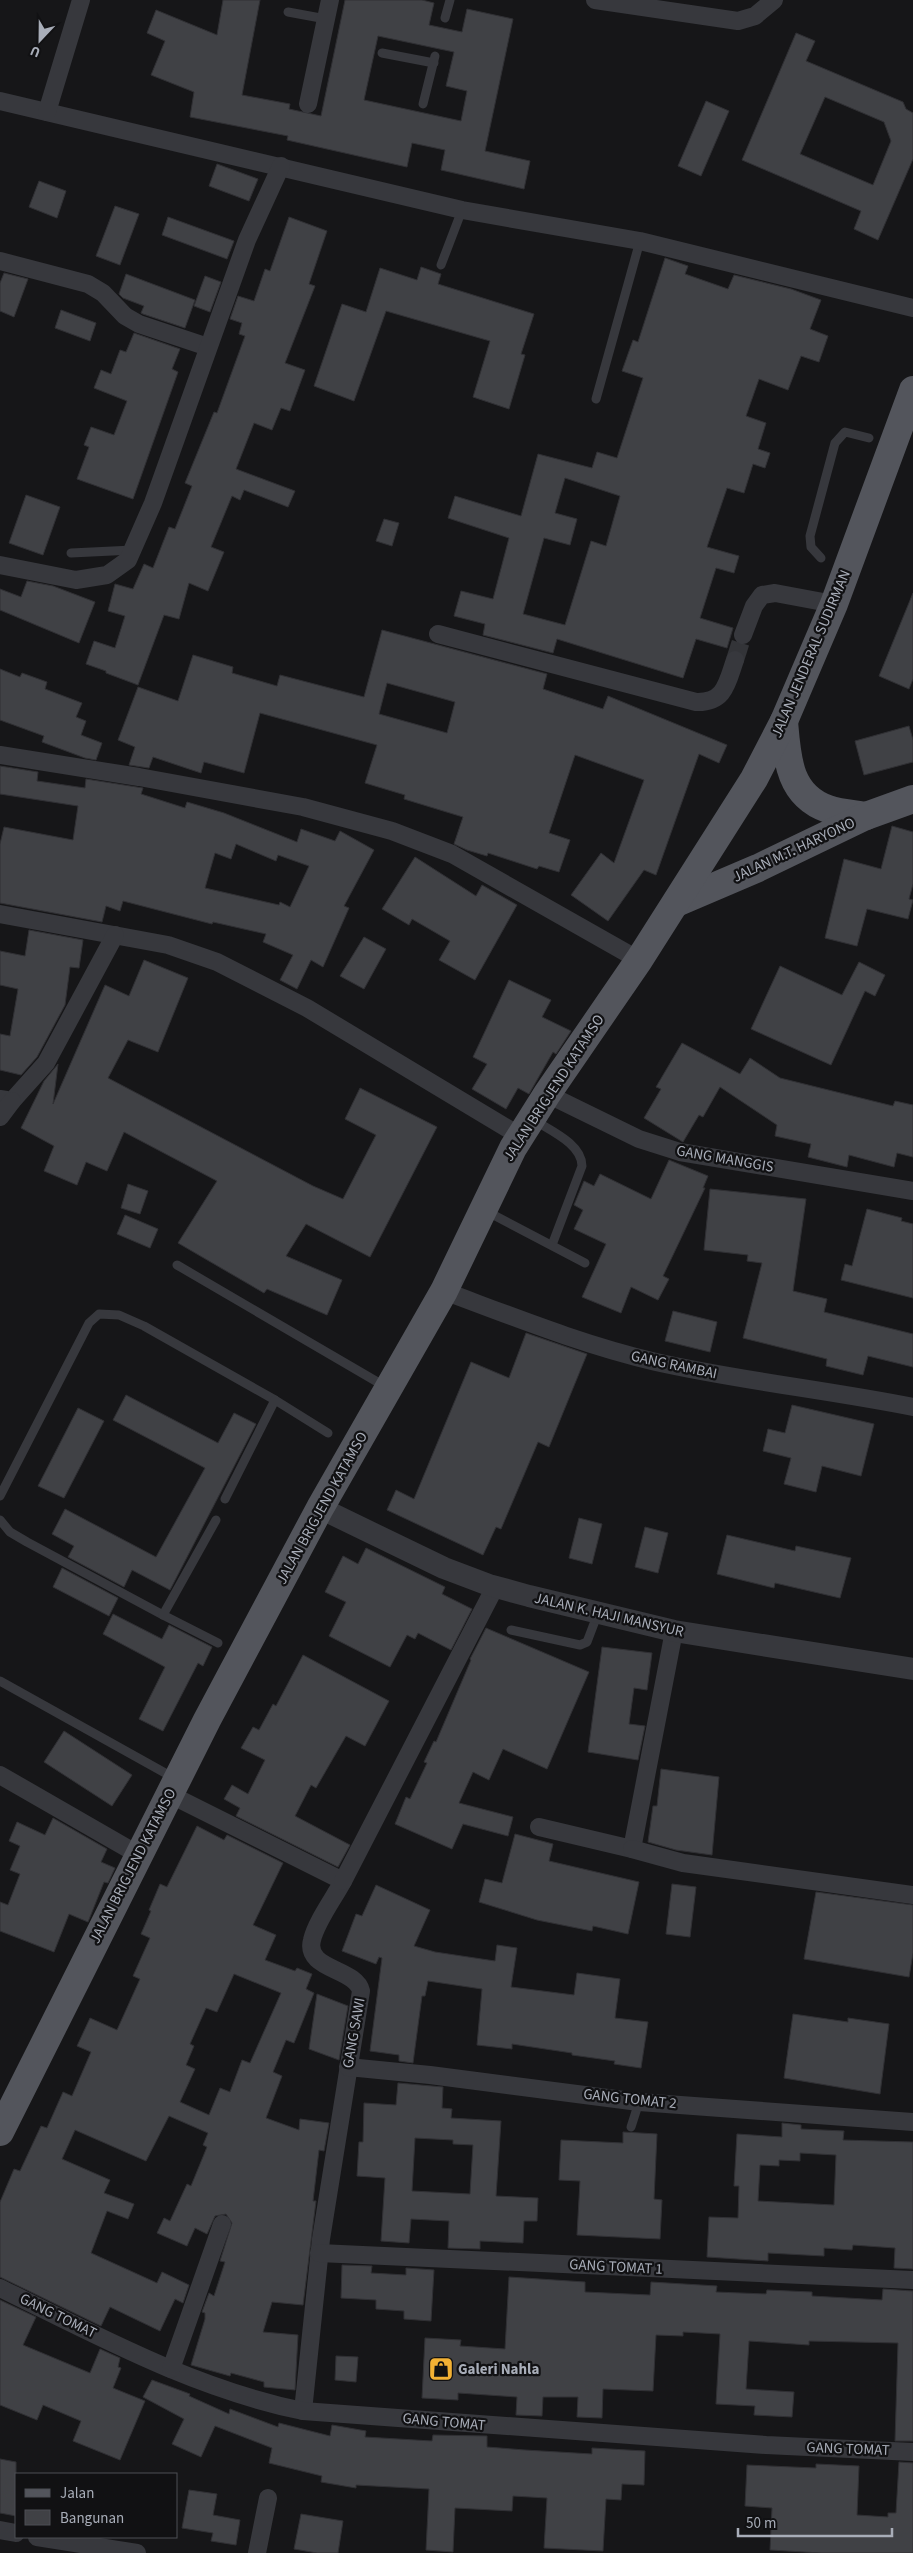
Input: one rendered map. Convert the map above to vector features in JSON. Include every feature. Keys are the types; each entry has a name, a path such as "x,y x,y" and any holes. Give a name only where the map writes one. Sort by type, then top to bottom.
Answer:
{"main road":[{"name":"JALAN JENDERAL SUDIRMAN","path":"676,902 754,778 784,721 834,604 842,566 882,442 913,390"},
{"path":"784,721 788,765 798,788 810,799 829,810 866,816"},
{"name":"JALAN M.T. HARYONO","path":"676,902 758,868 866,816 913,799"},
{"name":"JALAN BRIGJEND KATAMSO","path":"0,2132 173,1787 231,1648 320,1508 352,1445 444,1292 526,1127 676,902"}],"street":[{"path":"47,112 81,0"},
{"path":"308,104 330,0"},
{"path":"595,0 738,21 755,16 774,0"},
{"path":"0,101 462,210 640,242 913,308"},
{"path":"0,565 65,579 90,579 107,576 119,569 128,560 153,503 247,240 280,166"},
{"path":"0,260 88,284 103,292 125,316 139,324 208,347"},
{"path":"743,635 754,606 762,596 775,593 834,604"},
{"path":"438,634 696,702 708,702 724,691 735,660"},
{"path":"0,755 139,777 303,807 392,831 452,854 639,960"},
{"path":"0,914 194,952 243,973 526,1127"},
{"path":"0,1117 6,1100 46,1063 115,935"},
{"name":"GANG MANGGIS","path":"547,1094 639,1139 680,1152 913,1191"},
{"name":"GANG RAMBAI","path":"444,1292 610,1350 655,1362 913,1407"},
{"name":"JALAN K. HAJI MANSYUR","path":"320,1508 444,1568 495,1587 674,1631 913,1669"},
{"path":"173,1787 343,1881 495,1587"},
{"path":"632,1849 674,1631"},
{"path":"0,1775 139,1856"},
{"path":"539,1827 683,1863 913,1895"},
{"name":"GANG SAWI","path":"303,2411 319,2253 348,2067 361,2000 360,1985 352,1978 320,1961 311,1947 314,1933 343,1881"},
{"name":"GANG TOMAT 2","path":"348,2067 430,2075 639,2102 913,2122"},
{"path":"171,2369 222,2224"},
{"name":"GANG TOMAT 1","path":"319,2253 913,2280"},
{"name":"GANG TOMAT","path":"0,2288 171,2369 230,2392 303,2411 756,2445 913,2452"},
{"path":"257,2553 268,2498"},
{"path":"0,2530 15,2533"},
{"path":"41,2538 80,2549 137,2553"}],"lane":[{"path":"445,18 450,0"},
{"path":"288,12 326,19"},
{"path":"382,53 434,59 423,104"},
{"path":"441,265 462,210"},
{"path":"596,399 640,242"},
{"path":"821,558 811,547 810,536 835,442 845,432 882,442"},
{"path":"71,553 134,550"},
{"path":"526,1127 576,1148 582,1157 582,1166 552,1245"},
{"path":"484,1210 585,1263"},
{"path":"177,1265 388,1388"},
{"path":"0,1496 89,1323 99,1314 119,1315 144,1326 275,1400 328,1433"},
{"path":"225,1499 275,1400"},
{"path":"0,1520 10,1532 27,1542 163,1615 231,1648"},
{"path":"163,1615 216,1520"},
{"path":"511,1630 580,1645 587,1642 598,1613"},
{"path":"0,1681 173,1787"},
{"path":"631,2127 639,2102"}],"building":[{"path":"223,0 260,0 242,95 290,104 289,109 321,116 345,0 422,0 434,3 429,25 462,32 467,9 513,19 485,151 530,161 524,189 441,170 445,150 412,143 407,167 287,140 288,136 190,117 194,92 151,75 165,41 147,33 156,10 217,35","holes":["378,36 454,52 446,86 467,91 461,121 364,100"]},
{"path":"796,33 815,41 806,61 903,102 906,109 913,113 913,159 878,240 854,229 861,211 742,160","holes":["825,97 884,122 891,141 873,185 800,154"]},
{"path":"706,101 729,111 701,176 678,166"},
{"path":"217,164 258,179 249,201 209,186"},
{"path":"39,181 66,191 57,218 29,207"},
{"path":"115,206 139,214 120,265 96,256"},
{"path":"168,217 234,241 227,259 162,235"},
{"path":"289,217 327,231 309,284 315,286 285,363 305,370 290,411 281,408 272,430 254,423 236,469 295,491 288,507 244,490 240,500 232,496 211,547 224,552 208,591 189,583 179,619 164,615 138,685 86,664 94,641 115,648 125,616 108,611 115,584 133,589 144,564 153,568 169,527 175,529 192,486 185,483 214,412 217,413 245,336 239,334 242,323 230,319 238,296 254,301 265,269 270,271"},
{"path":"665,258 688,266 685,274 728,289 734,275 791,289 821,300 810,329 828,336 819,362 801,356 788,390 759,379 746,416 766,423 758,449 770,453 765,468 753,464 744,493 727,488 707,547 739,556 734,573 716,568 700,618 733,628 727,648 696,639 683,678 557,639 553,653 483,635 485,624 454,616 461,591 493,599 509,538 448,518 455,496 521,516 538,454 592,468 597,452 617,458 643,378 622,371 633,340 638,342","holes":["565,478 620,496 606,546 591,541 565,625 523,614 544,538 570,545 577,519 555,513"]},
{"path":"421,267 441,274 438,284 534,314 521,354 525,355 509,409 473,397 490,341 386,311 354,401 314,386 342,304 366,312 380,268 417,280"},
{"path":"4,273 28,279 14,317 0,311 0,283"},
{"path":"126,274 195,300 185,328 143,314 141,313 144,306 123,298 119,294"},
{"path":"205,276 221,282 210,312 194,306"},
{"path":"61,310 96,323 90,341 55,328"},
{"path":"134,333 180,349 172,369 178,372 133,499 77,479 89,447 84,445 91,427 114,435 127,401 94,388 101,370 111,374 120,350 126,352"},
{"path":"26,495 60,507 43,555 9,543"},
{"path":"384,519 399,523 392,546 376,541"},
{"path":"27,581 53,586 95,602 79,643 0,610 0,589 21,597"},
{"path":"913,593 913,679 909,689 879,676"},
{"path":"382,630 547,674 543,689 603,709 608,696 727,745 719,763 699,754 656,875 644,870 608,921 571,895 601,853 614,863 644,780 575,755 549,833 570,840 559,872 539,866 537,869 488,853 487,856 467,850 454,844 463,817 404,799 405,795 365,783 377,745 260,713 244,773 204,762 201,773 153,757 149,768 129,765 135,747 118,740 138,687 178,701 193,655 233,667 232,673 277,686 280,675 364,697","holes":["387,683 455,702 447,733 379,714"]},
{"path":"0,669 20,677 22,673 47,682 45,689 82,703 76,717 86,721 81,735 102,743 96,760 85,758 42,742 44,736 0,720"},
{"path":"909,726 913,740 913,762 864,775 855,741"},
{"path":"0,766 38,772 37,781 85,788 86,779 143,788 141,794 185,808 187,802 224,813 297,842 301,829 335,841 340,831 374,850 344,906 349,908 323,967 311,960 297,989 280,980 293,955 263,942 266,934 213,922 212,924 123,901 120,911 106,906 102,922 0,903 0,844 4,827 73,840 78,806 0,794","holes":["236,844 276,861 278,855 309,866 290,907 280,902 279,905 205,888 215,853 231,859"]},
{"path":"892,826 913,832 913,884 909,899 913,900 908,919 867,909 857,946 825,938 844,859 881,869"},
{"path":"415,857 476,896 482,885 517,905 475,980 439,960 450,941 412,919 409,925 382,909"},
{"path":"29,930 83,940 79,968 70,967 65,1005 37,1057 21,1075 0,1070 0,1034 10,1036 18,989 0,985 0,951 25,956"},
{"path":"364,937 386,949 364,989 340,976"},
{"path":"144,960 188,978 158,1052 128,1040 108,1078 313,1186 343,1199 376,1135 345,1119 360,1088 437,1127 370,1257 306,1224 286,1256 342,1280 327,1315 267,1289 264,1293 178,1243 217,1181 124,1132 107,1171 86,1162 77,1185 44,1171 54,1146 21,1128 44,1081 58,1064 53,1104 105,985 129,996"},
{"path":"859,962 885,975 875,996 865,991 831,1065 751,1029 780,966 842,995"},
{"path":"509,980 551,1000 542,1017 571,1031 556,1054 553,1052 529,1094 518,1088 506,1109 472,1089 487,1064 473,1057"},
{"path":"682,1043 740,1074 750,1058 780,1078 893,1106 895,1101 913,1105 913,1157 897,1153 894,1167 849,1155 847,1167 808,1157 811,1144 775,1136 777,1125 720,1087 703,1117 699,1115 683,1142 644,1118 661,1089 656,1087"},
{"path":"669,1160 708,1176 703,1188 705,1188 663,1276 669,1279 658,1300 631,1287 621,1313 582,1297 606,1244 574,1229 583,1210 574,1205 584,1181 594,1186 600,1174 651,1199"},
{"path":"128,1184 148,1191 140,1214 121,1208"},
{"path":"710,1189 806,1199 793,1291 827,1299 824,1312 913,1334 913,1367 868,1356 863,1375 826,1366 827,1359 743,1338 762,1263 747,1261 748,1255 704,1250"},
{"path":"867,1209 902,1218 901,1221 913,1224 913,1298 841,1280 845,1264 852,1266"},
{"path":"125,1215 158,1229 150,1248 117,1234"},
{"path":"673,1311 717,1322 710,1352 665,1341"},
{"path":"526,1333 587,1354 549,1447 538,1442 501,1529 496,1527 483,1555 387,1510 396,1490 414,1499 471,1362 509,1378"},
{"path":"126,1395 218,1443 234,1413 256,1424 170,1590 132,1570 124,1587 68,1557 74,1546 52,1534 65,1509 156,1557 205,1468 113,1420"},
{"path":"792,1405 874,1424 861,1476 822,1466 816,1492 784,1484 791,1458 763,1451 768,1429 785,1433"},
{"path":"78,1408 104,1421 64,1498 38,1486"},
{"path":"579,1518 602,1524 592,1564 569,1558"},
{"path":"645,1527 668,1533 658,1573 635,1567"},
{"path":"727,1535 795,1551 796,1546 851,1558 840,1598 775,1583 774,1588 717,1574"},
{"path":"366,1548 445,1587 442,1594 472,1609 451,1650 418,1633 415,1639 407,1635 390,1667 329,1636 346,1602 325,1592 343,1556 358,1564"},
{"path":"62,1568 118,1598 109,1616 53,1587"},
{"path":"113,1614 162,1639 169,1625 212,1647 203,1666 198,1663 163,1731 139,1719 165,1667 103,1634"},
{"path":"486,1628 589,1672 547,1769 503,1749 489,1780 473,1772 459,1803 513,1817 508,1836 463,1824 452,1849 395,1824 406,1797 410,1799 427,1763 424,1762 434,1741 436,1742 470,1659"},
{"path":"602,1647 652,1653 647,1690 634,1688 629,1724 645,1726 638,1760 588,1752"},
{"path":"303,1655 389,1701 365,1746 346,1736 316,1788 311,1785 295,1816 350,1845 338,1867 236,1816 240,1808 224,1799 232,1785 248,1794 265,1760 241,1748 253,1727 259,1730 273,1704 276,1706"},
{"path":"64,1731 132,1775 112,1806 44,1762"},
{"path":"661,1769 719,1777 712,1855 676,1850 648,1842 653,1806 657,1806"},
{"path":"53,1818 107,1849 101,1862 115,1868 108,1883 104,1882 88,1922 69,1914 54,1952 0,1931 0,1902 8,1905 20,1874 10,1870 20,1846 9,1841 17,1822 45,1835"},
{"path":"197,1826 224,1840 227,1835 283,1863 253,1925 276,1935 265,1960 295,1971 297,1968 312,1974 306,1989 314,1993 294,2043 286,2040 273,2072 282,2076 266,2118 299,2130 300,2119 329,2123 324,2151 319,2150 313,2201 316,2201 303,2305 272,2302 263,2332 298,2335 295,2390 264,2387 264,2382 231,2373 230,2376 191,2365 205,2319 205,2313 202,2312 209,2293 214,2296 225,2262 220,2261 232,2223 226,2214 215,2216 207,2234 195,2228 187,2246 157,2233 164,2218 170,2221 187,2184 191,2186 207,2147 203,2145 208,2133 169,2116 146,2161 75,2130 62,2159 110,2180 104,2193 134,2204 128,2219 107,2211 91,2253 157,2283 162,2272 189,2285 183,2303 175,2299 160,2331 110,2307 101,2326 0,2277 0,2202 14,2169 20,2171 41,2126 47,2128 63,2092 72,2096 91,2052 77,2046 90,2018 117,2030 140,1979 133,1976 150,1938 141,1934 151,1911 149,1910 160,1884 167,1887","holes":["234,1974 281,1993 250,2063 242,2060 230,2092 220,2088 209,2115 180,2102 195,2069 186,2065 194,2046 190,2044 206,2008 217,2012"]},
{"path":"515,1834 553,1844 549,1861 639,1882 628,1934 593,1926 592,1931 537,1920 479,1902 485,1879 502,1883"},
{"path":"672,1884 696,1887 690,1937 666,1934"},
{"path":"376,1885 430,1910 414,1946 435,1952 495,1961 497,1945 517,1948 511,1987 574,1995 577,1973 620,1979 615,2018 648,2022 641,2068 614,2064 615,2061 572,2055 572,2053 512,2044 512,2049 477,2045 482,1989 428,1981 425,1996 422,1996 413,2063 399,2061 399,2055 370,2051 382,1958 379,1957 376,1964 342,1951 356,1914 362,1916"},
{"path":"816,1892 913,1905 913,1953 909,1977 804,1959"},
{"path":"317,1994 348,2006 339,2060 309,2049"},
{"path":"793,2014 848,2022 848,2018 889,2024 880,2094 784,2078"},
{"path":"398,2083 443,2087 442,2108 452,2109 451,2118 501,2121 496,2196 538,2198 537,2221 524,2221 523,2243 480,2241 480,2249 448,2248 449,2221 411,2219 409,2243 381,2241 385,2178 357,2176 359,2142 363,2142 364,2103 396,2105","holes":["415,2138 453,2140 453,2144 473,2145 470,2194 412,2191"]},
{"path":"782,2123 801,2125 801,2129 844,2131 843,2140 913,2142 913,2269 894,2268 895,2248 853,2245 852,2250 824,2248 824,2256 768,2253 768,2261 707,2257 709,2217 738,2218 739,2186 734,2186 737,2134 782,2137","holes":["800,2153 836,2155 834,2205 758,2201 760,2165 779,2166 779,2160 800,2161"]},
{"path":"623,2132 657,2134 654,2199 662,2200 660,2239 577,2235 580,2181 559,2180 561,2140 623,2143"},
{"path":"342,2265 372,2266 371,2273 406,2275 406,2268 434,2270 431,2321 404,2319 404,2311 376,2309 376,2300 341,2298"},
{"path":"509,2277 585,2282 585,2292 650,2295 651,2282 717,2286 716,2292 766,2294 767,2290 812,2292 812,2296 882,2300 883,2289 913,2291 913,2441 895,2441 898,2343 809,2341 809,2345 749,2341 746,2389 794,2392 792,2417 754,2415 755,2406 716,2404 720,2334 683,2332 683,2336 656,2335 653,2391 603,2389 602,2418 577,2417 578,2397 543,2397 542,2416 516,2415 517,2397 458,2393 458,2400 422,2398 425,2338 461,2340 460,2346 505,2349"},
{"path":"0,2300 36,2317 23,2345 90,2373 100,2349 120,2358 118,2367 121,2368 113,2388 145,2401 120,2460 73,2441 81,2421 43,2405 37,2420 0,2405"},
{"path":"336,2356 358,2357 356,2382 335,2380"},
{"path":"152,2380 190,2394 189,2396 229,2414 230,2409 278,2427 279,2423 330,2436 332,2425 366,2431 365,2437 432,2441 433,2435 487,2436 487,2447 592,2454 592,2448 645,2451 644,2485 622,2484 621,2500 606,2499 603,2551 544,2548 547,2498 513,2496 512,2511 455,2508 453,2552 426,2550 429,2489 356,2485 356,2488 321,2482 322,2476 269,2463 272,2448 215,2426 201,2457 172,2444 184,2419 143,2397"},
{"path":"0,2459 16,2462 16,2473 15,2516 0,2513"},
{"path":"899,2462 913,2463 913,2553 821,2553 770,2550 772,2508 745,2506 747,2465 816,2468 816,2464 859,2466 857,2515 888,2517 888,2513 896,2513"},
{"path":"189,2490 217,2494 213,2515 240,2520 236,2545 211,2541 213,2533 182,2528"},
{"path":"301,2514 343,2521 338,2553 317,2553 294,2549"}],"tunnel":[{"path":"735,660 743,635"}],"place":[{"name":"Galeri Nahla","path":"441,2369"}]}
